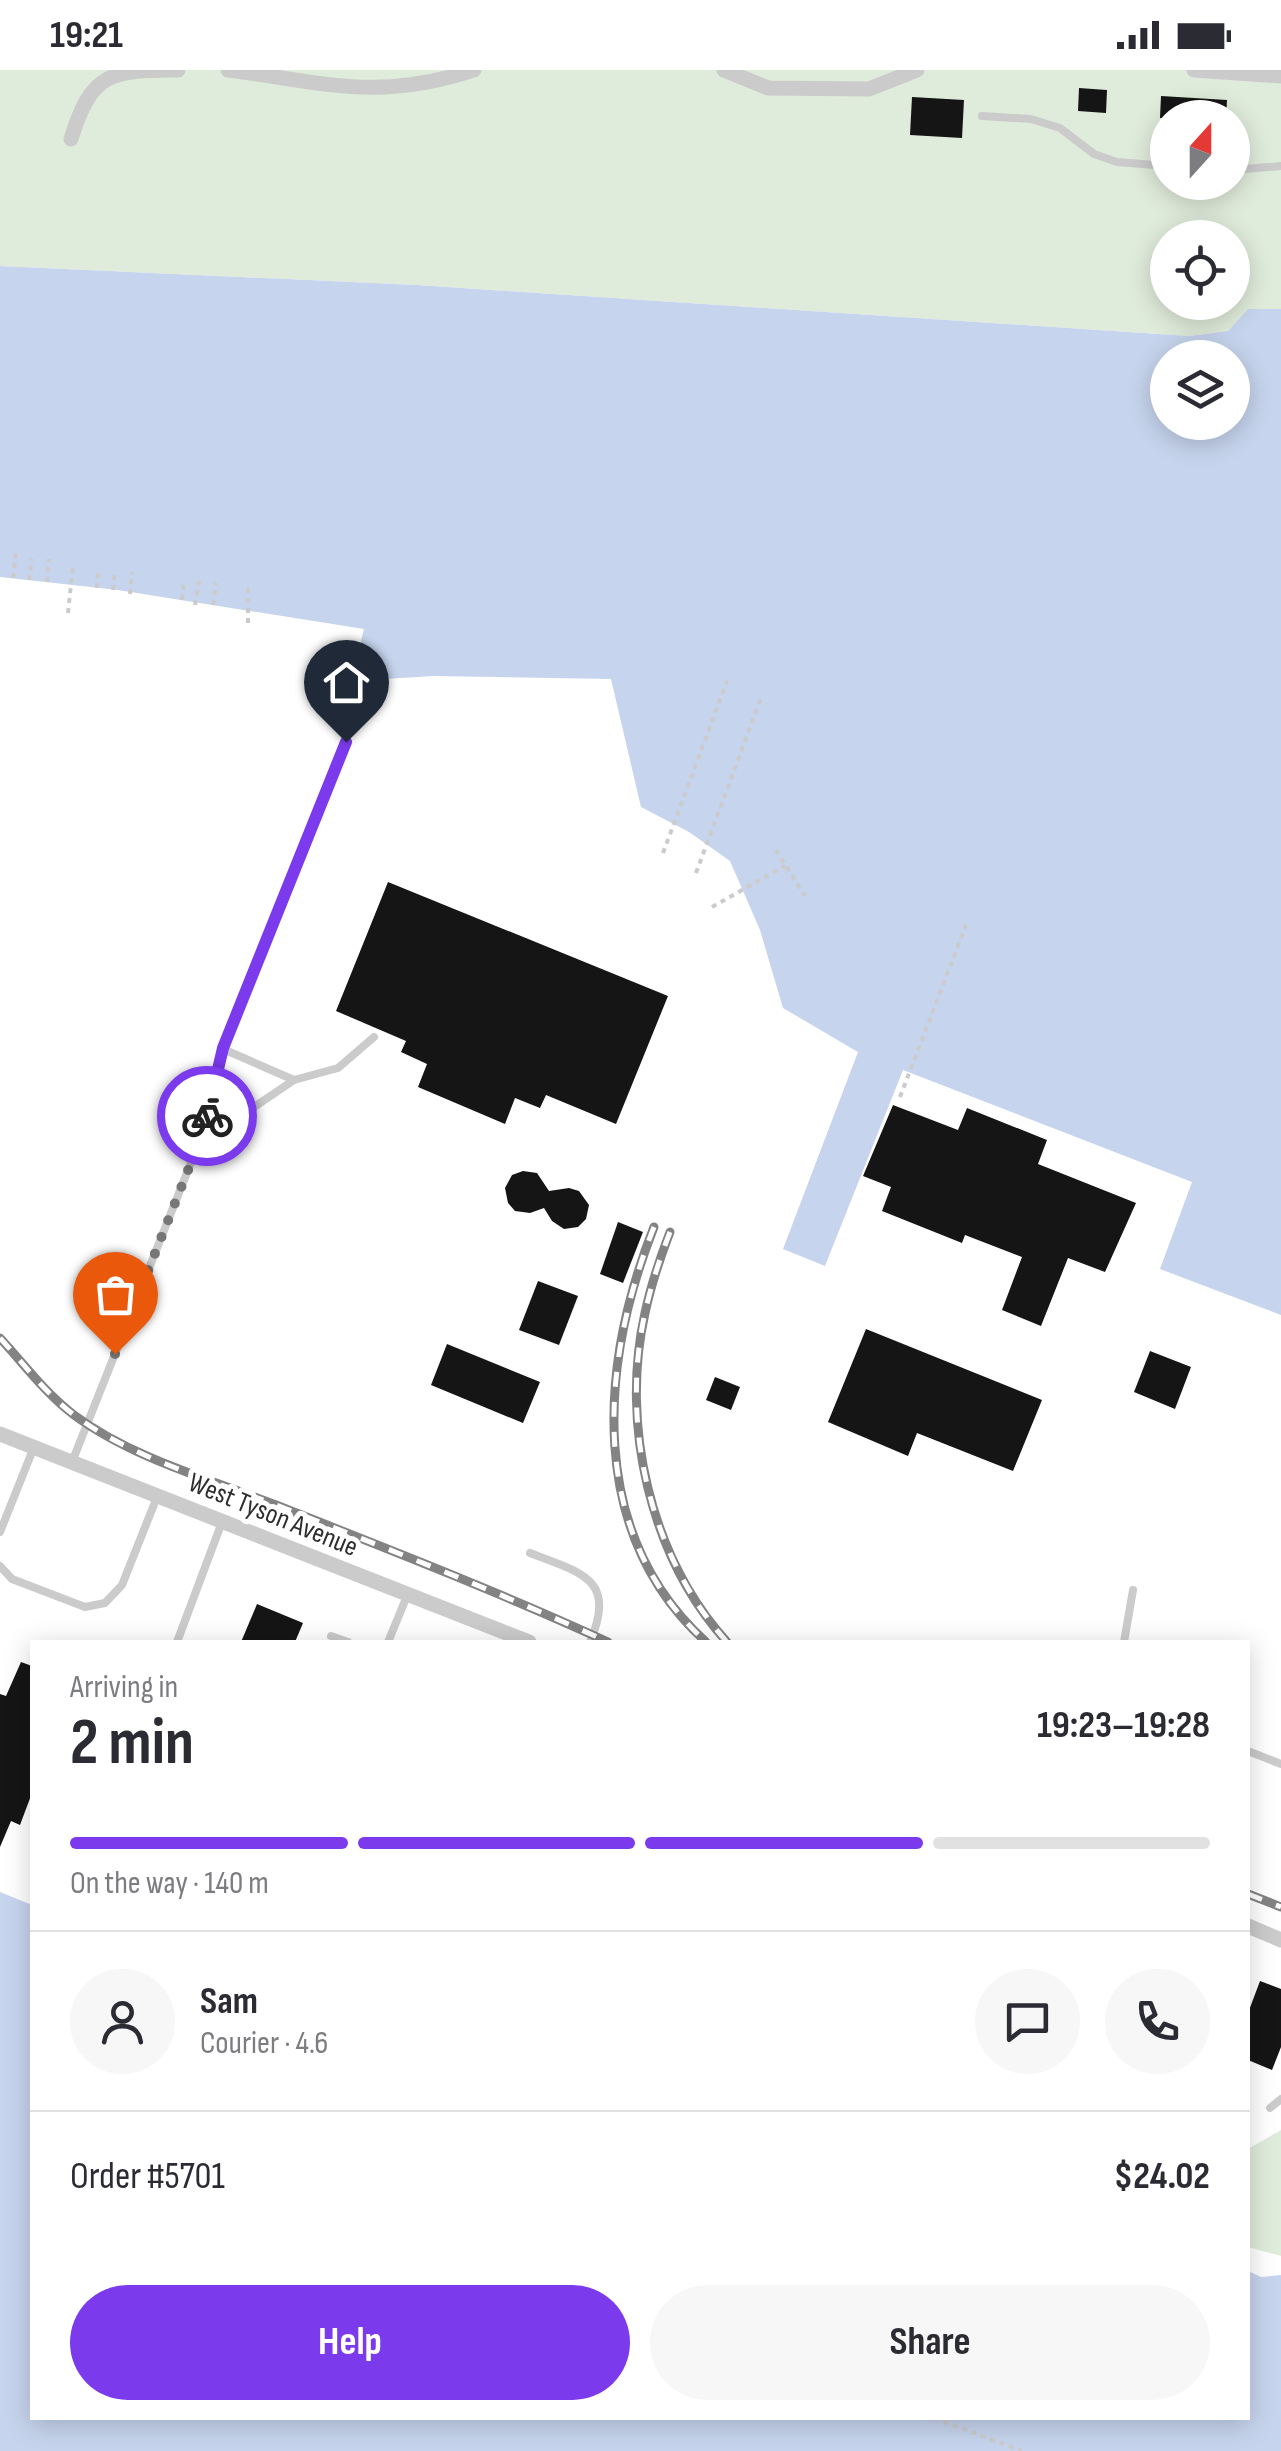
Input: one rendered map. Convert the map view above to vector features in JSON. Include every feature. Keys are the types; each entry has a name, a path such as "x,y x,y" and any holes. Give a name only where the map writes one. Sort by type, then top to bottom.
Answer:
{"street":[{"path":"71,139 80,109 96,86 122,71 178,70"},
{"path":"228,70 337,88 411,88 474,70"},
{"path":"377,70 378,88"},
{"path":"724,70 768,88 868,89 917,70"},
{"path":"818,70 818,88"},
{"path":"1194,70 1281,76"},
{"name":"West Tyson Avenue","path":"0,1434 524,1640"},
{"path":"1250,1927 1281,1940"}],"lane":[{"path":"982,116 1031,119 1060,128 1094,154 1117,162 1150,165"},
{"path":"1250,169 1281,166"},
{"path":"72,1462 202,1135 223,1048 346,742"},
{"path":"202,1135 232,1122 294,1080 338,1068 374,1037"},
{"path":"223,1048 294,1080"},
{"path":"0,1532 34,1447"},
{"path":"0,1566 12,1579 85,1608 105,1603 122,1585 157,1496"},
{"path":"178,1640 222,1522"},
{"path":"530,1553 586,1575 598,1590 600,1620 591,1640"},
{"path":"1124,1640 1133,1590"},
{"path":"389,1640 407,1594"},
{"path":"330,1636 342,1640"},
{"path":"1250,1752 1281,1764"},
{"path":"1270,2108 1281,2099"}],"path":[{"path":"12,578 16,553"},
{"path":"47,582 49,559"},
{"path":"29,580 32,560"},
{"path":"68,614 74,565"},
{"path":"97,588 98,568"},
{"path":"112,590 115,570"},
{"path":"130,594 132,572"},
{"path":"182,600 184,581"},
{"path":"196,605 199,581"},
{"path":"214,605 216,583"},
{"path":"248,586 248,623"},
{"path":"663,853 727,682"},
{"path":"696,873 762,695"},
{"path":"776,850 806,896"},
{"path":"712,907 785,866"},
{"path":"900,1097 966,925"},
{"path":"939,2420 1022,2451"}],"green space":[{"path":"0,70 1281,70 1281,309 1250,309 1250,220 1150,220 1150,320 1238,320 1228,331 1189,336 417,285 0,266"},
{"path":"1281,2130 1281,2256 1250,2248 1250,2148"}],"water":[{"path":"0,266 417,285 1189,336 1228,331 1238,320 1250,320 1250,309 1281,309 1281,1315 1160,1269 1192,1182 903,1070 825,1266 783,1249 858,1052 783,1008 760,930 730,861 689,832 641,807 611,679 434,676 351,681 364,629 118,590 0,577"},
{"path":"0,1892 30,1904 30,2420 1250,2420 1250,2272 1261,2277 1281,2275 1281,2451 0,2451"}],"building":[{"path":"1079,88 1107,90 1106,113 1078,111"},
{"path":"1161,96 1227,100 1161,100"},
{"path":"912,97 964,100 962,138 910,135"},
{"path":"388,882 668,996 616,1124 546,1095 540,1108 515,1098 505,1124 418,1087 427,1064 401,1052 406,1041 336,1011"},
{"path":"893,1105 958,1130 967,1108 1047,1140 1038,1164 1136,1203 1105,1272 1068,1258 1041,1326 1002,1310 1022,1257 965,1235 962,1243 882,1211 891,1187 863,1176"},
{"path":"523,1171 537,1173 549,1191 579,1191 589,1205 586,1219 578,1227 564,1229 552,1221 544,1208 530,1213 515,1211 508,1203 505,1188 512,1175"},
{"path":"618,1222 643,1232 623,1283 600,1274"},
{"path":"538,1281 578,1296 559,1345 519,1330"},
{"path":"866,1329 1042,1400 1013,1471 917,1433 908,1456 828,1422"},
{"path":"447,1344 540,1382 523,1423 431,1385"},
{"path":"1150,1351 1191,1367 1175,1409 1134,1392"},
{"path":"715,1377 740,1387 731,1410 706,1400"},
{"path":"257,1604 303,1623 296,1640 242,1640"},
{"path":"21,1662 30,1665 30,1798 20,1825 11,1821 0,1847 0,1694 6,1696"},
{"path":"1260,1981 1281,1989 1281,2047 1272,2070 1250,2061 1250,2008"}],"railway":[{"path":"654,1227 622,1334 615,1390 615,1445 623,1499 640,1550 667,1598 704,1640"},
{"path":"670,1232 650,1292 638,1356 640,1443 648,1487 678,1570 700,1608 725,1640"},
{"path":"0,1338 63,1406 121,1444 443,1571 603,1640"},
{"path":"1250,1895 1281,1907"}],"way so far":[{"path":"115,1354 207,1116"}],"route":[{"path":"207,1116 223,1048 346,742"}]}
